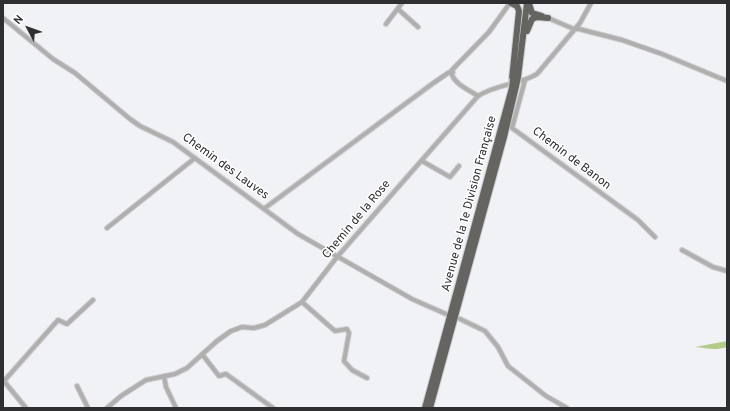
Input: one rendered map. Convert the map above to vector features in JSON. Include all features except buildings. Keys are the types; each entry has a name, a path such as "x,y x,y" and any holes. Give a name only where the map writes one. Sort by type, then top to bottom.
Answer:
{"highway":[{"path":"510,3 517,6 519,11 514,78"},
{"name":"Avenue de la 1e Division Française","path":"430,408 506,130 513,87 522,3"},
{"name":"Avenue de la 1e Division Française","path":"514,78 520,65 528,3"},
{"path":"528,3 532,13 548,18"},
{"path":"520,65 529,23 537,18 548,18"},
{"name":"Avenue de la 1e Division Française","path":"425,408 513,87"}],"street":[{"path":"386,24 402,3"},
{"path":"478,96 464,87 452,74 452,68 489,32 510,3"},
{"name":"Chemin de la Rose","path":"106,408 135,386 146,380 164,376 187,368 231,331 242,327 254,328 265,325 302,302 337,257 478,96 538,74 574,29 590,3"},
{"path":"398,9 418,27"},
{"name":"Chemin des Lauves","path":"3,18 53,59 75,73 130,119 140,126 166,138 265,208 298,234 412,300 446,314"},
{"path":"548,18 574,29 579,28 622,40 662,54 727,81"},
{"path":"265,208 365,133 444,77 452,74"},
{"name":"Chemin de Banon","path":"525,80 512,128 638,220 655,237"},
{"path":"107,228 195,158"},
{"path":"422,161 450,177 459,166"},
{"path":"682,250 713,267 727,272"},
{"path":"26,408 4,380 58,320 67,324 93,300"},
{"path":"302,302 335,331 347,329 349,333 344,361 352,370 367,378"},
{"path":"460,319 485,331 498,347 508,366 546,396 566,408"},
{"path":"202,354 218,376 226,374 273,408"},
{"path":"164,376 166,387 176,408"},
{"path":"77,386 88,408"}],"green space":[{"path":"727,341 727,347 718,349 695,347"}]}
